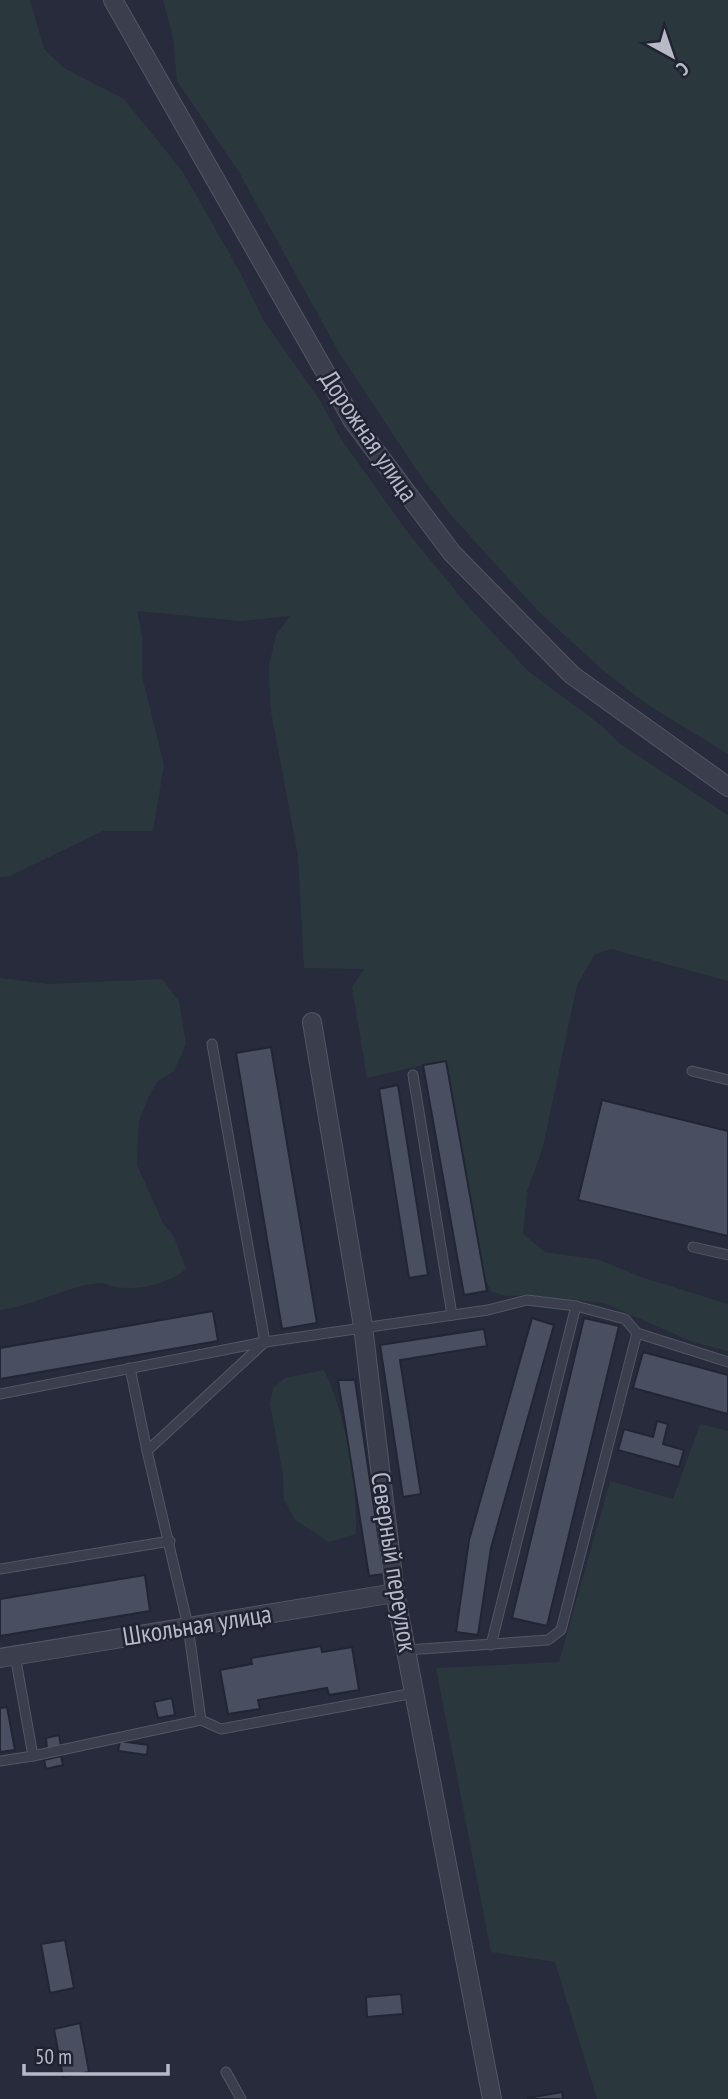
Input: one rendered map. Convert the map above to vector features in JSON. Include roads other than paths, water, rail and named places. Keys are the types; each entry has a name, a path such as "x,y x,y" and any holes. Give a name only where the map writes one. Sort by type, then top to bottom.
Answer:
{"street":[{"name":"Дорожная улица","path":"113,0 353,421 453,553 572,675 728,787"},
{"name":"Северный переулок","path":"312,1022 363,1326 395,1593 492,2099"},
{"name":"Школьная улица","path":"8,1656 395,1593"}],"lane":[{"path":"212,1044 265,1342"},
{"path":"692,1071 728,1080"},
{"path":"413,1075 452,1315"},
{"path":"693,1247 728,1255"},
{"path":"0,1394 265,1342 452,1315 527,1300 576,1306 625,1319 638,1333 728,1362"},
{"path":"491,1645 576,1306"},
{"path":"407,1650 548,1640 561,1630 638,1333"},
{"path":"147,1451 265,1342"},
{"path":"130,1368 188,1626 201,1720"},
{"path":"0,1569 170,1541"},
{"path":"8,1656 33,1756"},
{"path":"0,1761 201,1720 221,1728 416,1693"},
{"path":"226,2072 241,2099"}]}
